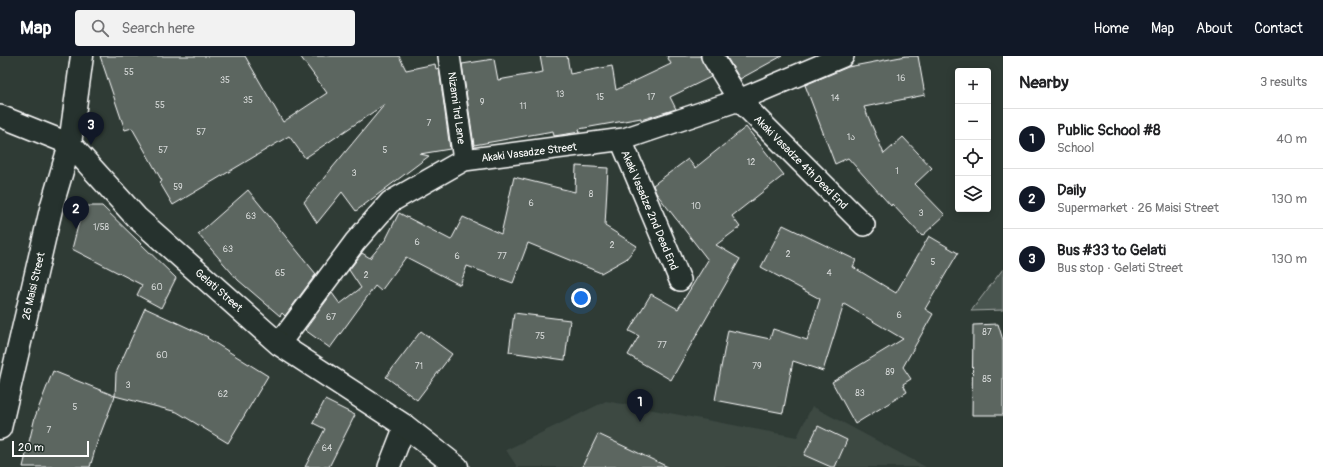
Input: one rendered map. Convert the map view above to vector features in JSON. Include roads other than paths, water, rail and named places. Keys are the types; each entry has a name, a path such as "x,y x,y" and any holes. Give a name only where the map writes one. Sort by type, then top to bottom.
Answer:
{"main road":[{"path":"70,144 82,56"},
{"name":"Gelati Street","path":"70,144 136,217 279,344 406,426 457,467"},
{"name":"26 Maisi Street","path":"0,428 5,387 52,205 70,144"}],"street":[{"name":"Nizami 1rd Lane","path":"449,56 464,160"},
{"name":"Akaki Vasadze 4th Dead End","path":"712,56 739,100 864,225"},
{"name":"Akaki Vasadze Street","path":"279,344 355,242 390,202 464,160 621,140 739,100 843,56"},
{"path":"0,116 70,144"},
{"name":"Akaki Vasadze 2nd Dead End","path":"621,140 680,280"},
{"path":"389,467 406,426"}],"place":[{"name":"Bus #33 to Gelati","path":"91,145"},
{"name":"Daily","path":"76,229"},
{"name":"Public School #8","path":"640,422"}]}
